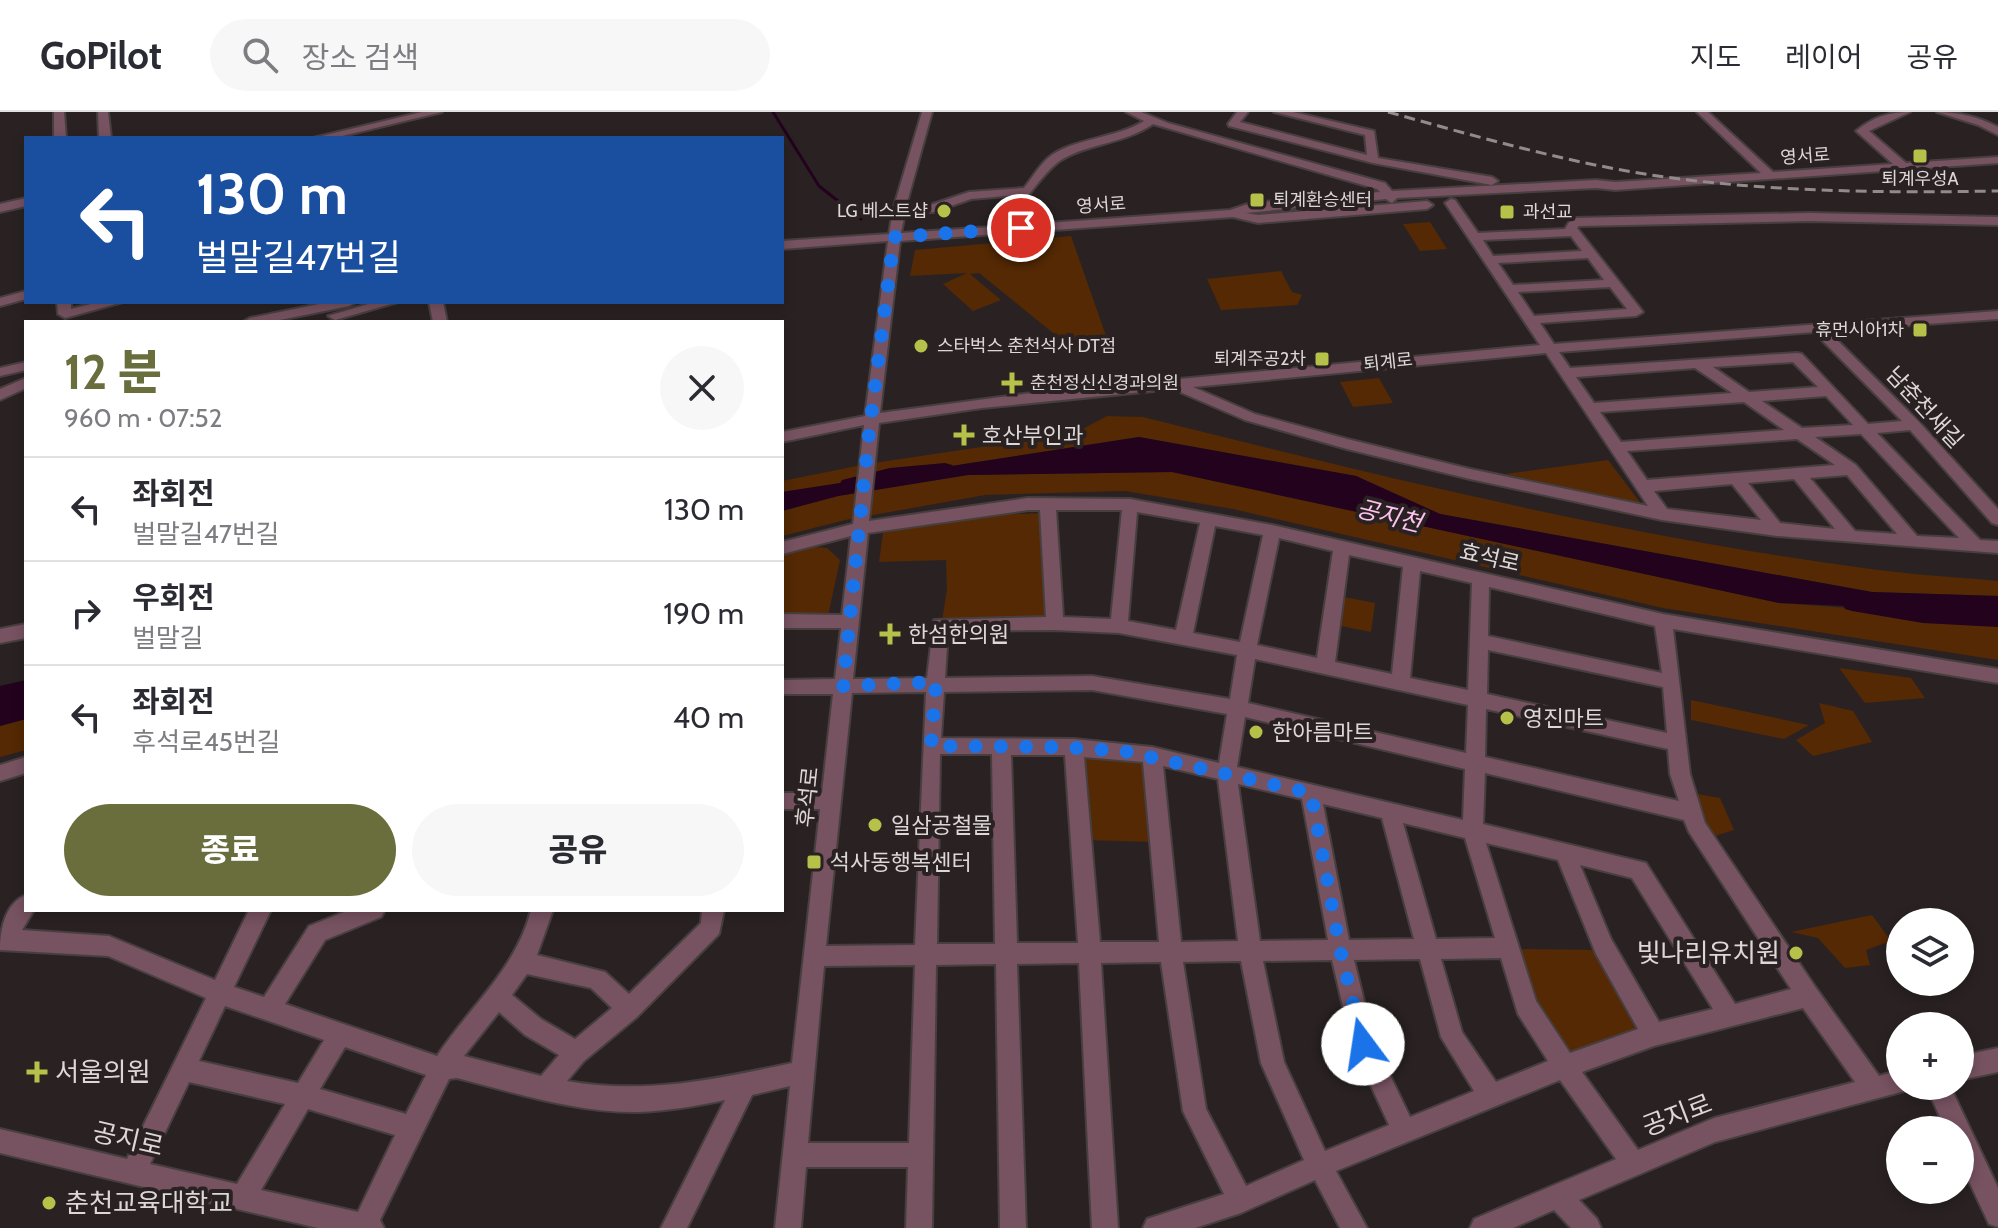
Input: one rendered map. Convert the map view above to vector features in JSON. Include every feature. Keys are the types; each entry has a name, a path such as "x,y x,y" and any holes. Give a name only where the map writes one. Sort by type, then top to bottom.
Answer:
{"street":[{"path":"59,112 60,136"},
{"path":"103,112 103,136"},
{"path":"374,112 381,136"},
{"path":"328,136 437,112"},
{"path":"870,426 894,237 927,112"},
{"path":"1131,112 1237,146 1381,186 1399,207"},
{"path":"1243,112 1233,124 1373,160 1517,187"},
{"path":"1279,112 1370,133 1373,160"},
{"path":"1702,112 1771,176"},
{"path":"1904,167 1864,136 1862,131 1877,121 1905,112"},
{"path":"1942,112 1982,123"},
{"path":"1970,112 1998,132"},
{"path":"995,230 1053,160 1063,154 1125,138 1152,120"},
{"path":"1237,146 1251,130"},
{"name":"영서로","path":"1232,214 1251,207 1389,195 1517,187 1615,186 1998,160"},
{"name":"영서로","path":"784,245 1232,214 1258,219 1603,193 1615,186"},
{"path":"899,210 934,208 969,196 1028,191"},
{"path":"0,208 24,202"},
{"path":"1451,203 1662,514"},
{"path":"1573,230 1575,222 1585,220 1809,217 1998,221"},
{"path":"1475,237 1573,230"},
{"path":"1530,320 1636,312 1573,230"},
{"path":"1492,260 1592,254"},
{"path":"1510,289 1614,283"},
{"path":"0,302 24,296"},
{"path":"64,304 65,314 108,304"},
{"path":"262,320 370,304"},
{"path":"310,320 349,306"},
{"name":"퇴계로","path":"784,437 1174,384 1549,347 1998,315"},
{"name":"남춘천새길","path":"1817,327 1914,425 1998,519"},
{"path":"1566,373 1797,357 1974,544"},
{"path":"1700,365 1851,469 1912,541"},
{"path":"0,372 24,366"},
{"path":"0,382 24,380"},
{"path":"0,395 24,381"},
{"path":"1174,384 1250,417 1347,444 1470,474 1662,514 1777,530 1998,547"},
{"path":"1590,408 1832,391"},
{"path":"1617,447 1914,425"},
{"name":"후석로","path":"788,1228 870,426"},
{"path":"1644,486 1851,469"},
{"path":"1798,474 1850,537"},
{"path":"1737,479 1777,530"},
{"path":"1048,504 1055,623"},
{"name":"효석로","path":"784,547 862,522 1048,504 1130,505 1272,531 1663,621 1998,676"},
{"path":"1119,626 1130,505"},
{"path":"1183,637 1209,518"},
{"path":"1272,531 1247,650 1227,772 1250,950 1273,1063 1320,1165 1354,1228"},
{"path":"1325,668 1342,547"},
{"path":"1400,683 1412,563"},
{"path":"1481,581 1473,832 1526,1006 1634,1164"},
{"path":"784,621 851,622"},
{"path":"1663,621 1680,774 1696,826 1808,996 1874,1088"},
{"path":"919,1228 931,746 940,625 1055,623 1119,626 1247,650 1678,743"},
{"path":"0,636 24,631"},
{"path":"1478,641 1672,682"},
{"path":"784,687 936,682 1092,683 1237,708 1692,813"},
{"path":"931,746 1074,747 1152,755 1639,870 1729,1015"},
{"path":"1001,747 1013,1228"},
{"path":"1074,747 1090,955 1105,1228"},
{"path":"1152,755 1171,954 1195,1111 1241,1201"},
{"path":"0,773 24,766"},
{"path":"1311,793 1340,949 1363,1044 1405,1133"},
{"path":"784,801 830,801"},
{"path":"1390,812 1452,1037 1492,1097"},
{"path":"1565,852 1586,915 1613,969 1654,1035"},
{"path":"2,940 24,908"},
{"path":"134,1171 259,912"},
{"path":"269,1009 317,933 369,912"},
{"path":"368,1227 442,1069 521,962 539,926 542,912"},
{"path":"546,1088 576,1053 629,1009 711,927 713,912"},
{"path":"2,940 109,946 220,993 442,1069 457,1066 546,1088 638,1100 802,1072"},
{"path":"814,956 1508,948"},
{"path":"521,962 597,979 629,1009"},
{"path":"497,996 533,1027 576,1053"},
{"path":"1156,1228 1241,1201 1320,1165 1565,1066 1654,1035 1808,996"},
{"path":"243,1197 340,1034"},
{"path":"1974,1065 1998,1060"},
{"path":"185,1070 303,1096 413,1128"},
{"path":"674,1228 745,1084"},
{"name":"공지로","path":"1483,1228 1714,1130 1886,1085"},
{"name":"공지로","path":"0,1141 368,1227"},
{"path":"795,1155 921,1155"},
{"path":"1974,1165 1998,1215"},
{"path":"1557,1195 1588,1228"}],"shaded area":[{"path":"1430,222 1447,249 1420,251 1403,224"},
{"path":"1071,236 1111,350 1079,354 979,273 970,274 1001,300 973,311 943,284 967,273 910,276 915,250"},
{"path":"1281,271 1292,292 1302,295 1297,305 1221,310 1207,279"},
{"path":"1379,378 1393,403 1353,407 1340,382"},
{"path":"1107,416 1143,417 1323,462 1596,523 1779,556 1871,569 1998,581 1998,596 1872,592 1440,514 1356,476 1139,437 784,492 784,481 867,464 1075,433"},
{"path":"1608,460 1642,505 1505,474"},
{"path":"1172,472 1779,603 1998,619 1998,660 1663,608 1233,509 1125,491 985,495 845,520 784,535 784,510 838,496 968,475"},
{"path":"1047,513 1048,618 942,621 947,589 946,560 879,562 883,533 984,515"},
{"path":"807,546 827,548 840,560 828,616 784,619 784,552"},
{"path":"1344,597 1375,603 1371,632 1341,626"},
{"path":"1839,668 1911,678 1925,698 1865,703"},
{"path":"1691,700 1809,725 1784,739 1691,720"},
{"path":"1819,703 1853,711 1872,742 1813,756 1796,740 1825,723"},
{"path":"24,720 24,751 0,757 0,726"},
{"path":"1080,754 1147,759 1152,842 1086,840"},
{"path":"1681,791 1720,798 1734,830 1705,839"},
{"path":"1872,915 1886,934 1886,943 1866,950 1870,965 1845,968 1818,938 1791,932"},
{"path":"1515,949 1599,950 1638,1029 1561,1059 1523,993"}],"water":[{"path":"1139,437 1356,476 1440,514 1872,592 1998,596 1998,613 1779,603 1172,472 968,475 838,496 784,510 784,492"},
{"path":"24,680 24,720 0,726 0,686"}],"waterway":[{"path":"773,112 819,186 861,219"},
{"name":"공지천","path":"849,485 890,474 945,469"},
{"name":"공지천","path":"1852,603 1923,615 1998,619"}],"railway":[{"path":"1388,112 1560,157 1665,177 1748,186 1831,190 1998,191"}],"place":[{"name":"퇴계우성A","path":"1920,156"},
{"name":"퇴계환승센터","path":"1257,200"},
{"name":"LG 베스트샵","path":"944,211"},
{"name":"과선교","path":"1507,212"},
{"name":"휴먼시아1차","path":"1920,330"},
{"name":"스타벅스 춘천석사 DT점","path":"921,346"},
{"name":"퇴계주공2차","path":"1322,359"},
{"name":"춘천정신신경과의원","path":"1012,383"},
{"name":"호산부인과","path":"964,435"},
{"name":"한섬한의원","path":"890,634"},
{"name":"영진마트","path":"1507,718"},
{"name":"한아름마트","path":"1256,732"},
{"name":"일삼공철물","path":"875,825"},
{"name":"석사동행복센터","path":"814,862"},
{"name":"빛나리유치원","path":"1796,953"},
{"name":"서울의원","path":"37,1072"},
{"name":"춘천교육대학교","path":"49,1203"}],"route":[{"path":"1021,228 894,237 869,433 843,686 936,682 931,746 1123,751 1152,755 1311,793 1340,949 1363,1044"}]}
